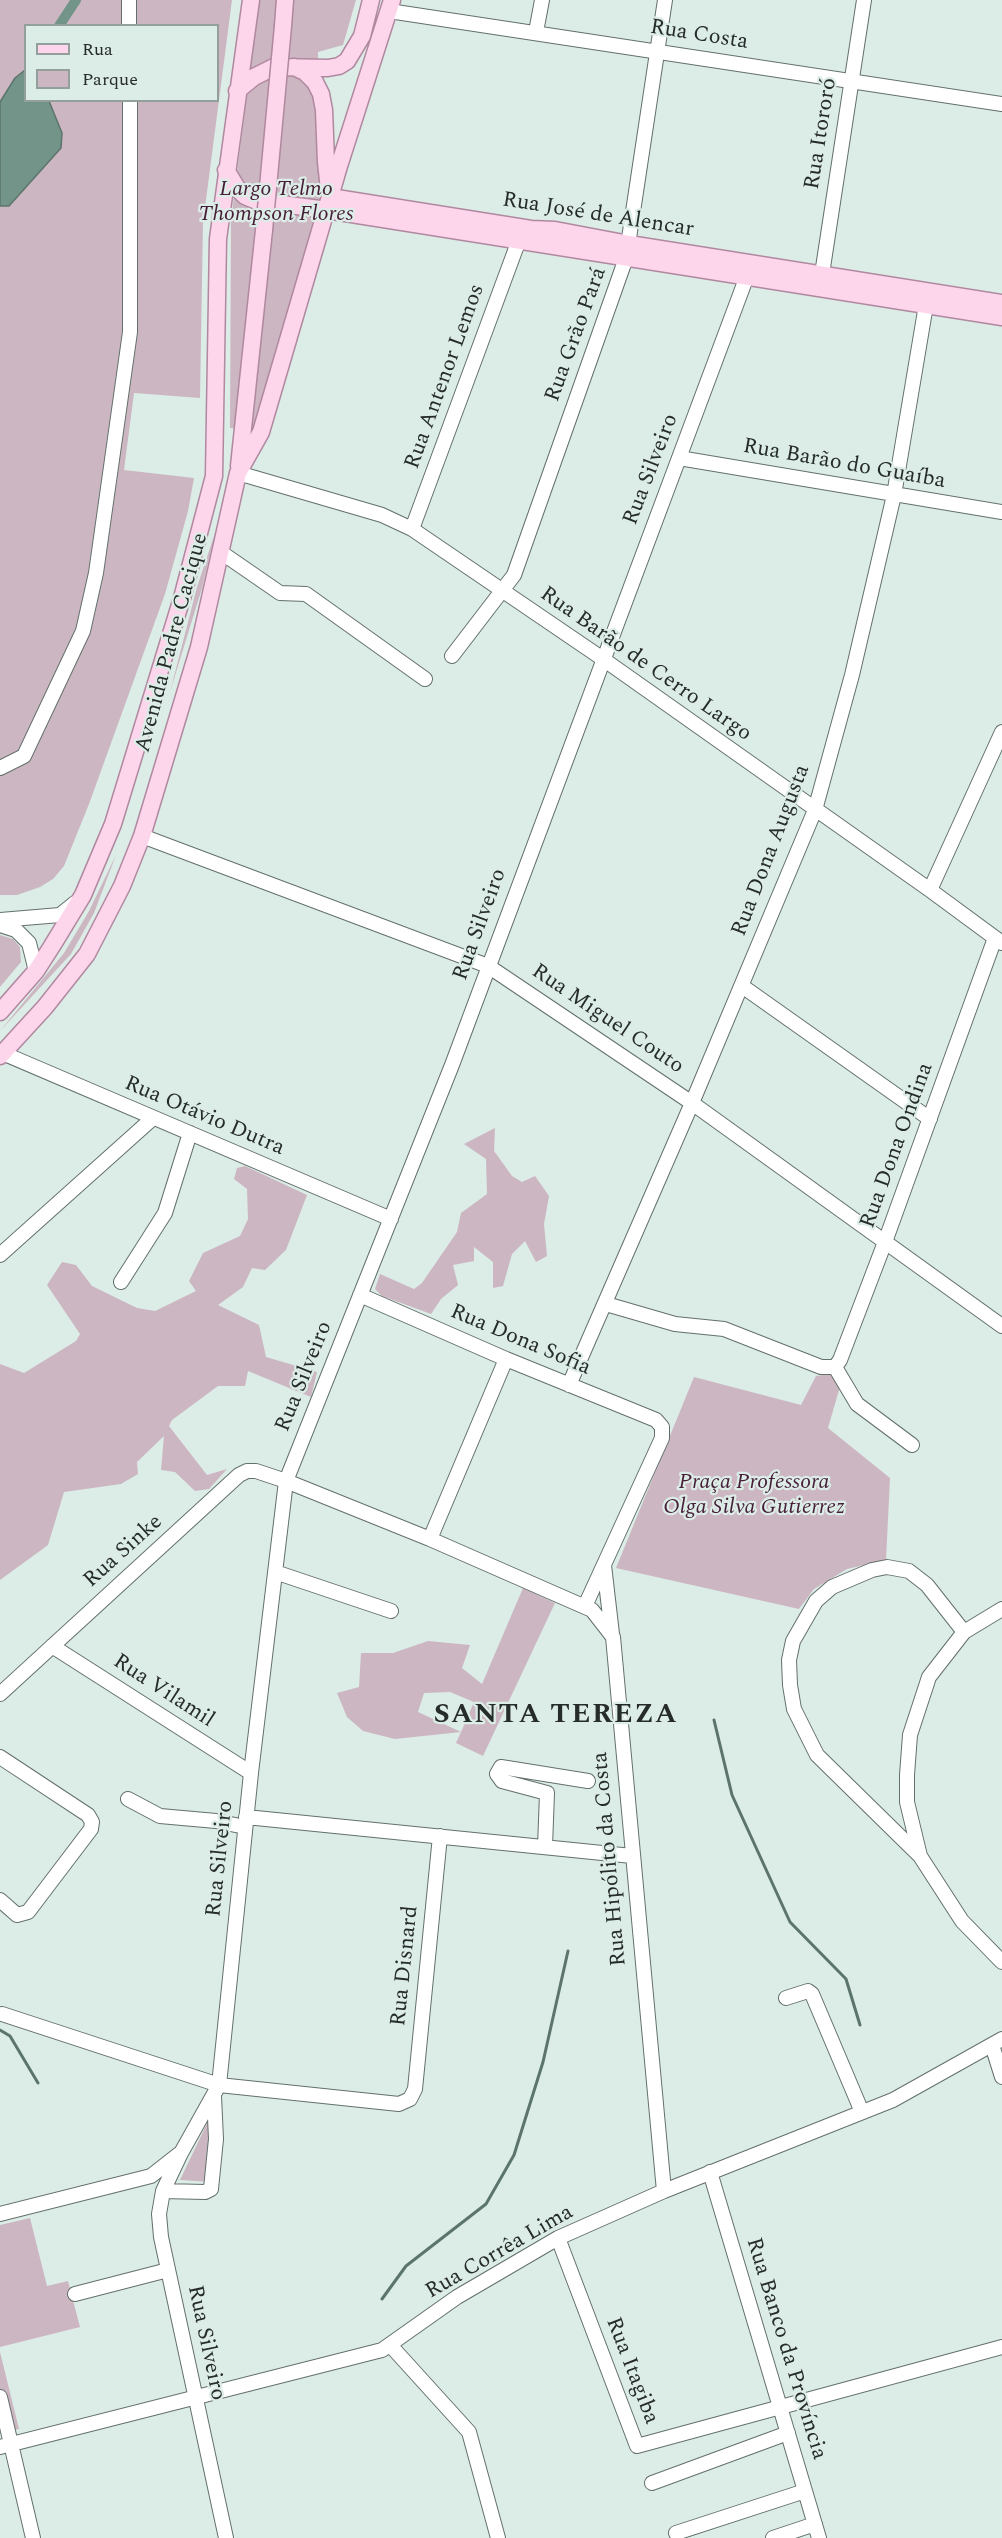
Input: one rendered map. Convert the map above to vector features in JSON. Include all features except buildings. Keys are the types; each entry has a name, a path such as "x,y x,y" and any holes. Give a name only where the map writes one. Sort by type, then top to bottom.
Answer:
{"main road":[{"path":"226,170 251,0"},
{"path":"238,473 264,230 285,0"},
{"path":"237,91 263,71 273,67 328,68 339,66 347,61 362,36 371,0"},
{"name":"Avenida Padre Cacique","path":"1,1054 45,1007 87,954 122,886 142,836 200,647 238,473 261,432 328,204 390,6"},
{"path":"293,66 305,72 315,82 321,94 324,110 328,204"},
{"name":"Avenida Padre Cacique","path":"0,1012 36,971 83,895 113,824 183,598 214,476 218,239 226,170"},
{"name":"Rua José de Alencar","path":"226,170 237,188 245,196 256,201 328,204 555,230 628,251"},
{"name":"Rua José de Alencar","path":"328,204 519,240 628,251 749,270 926,305 1001,312"},
{"name":"Rua José de Alencar","path":"749,270 822,274 1001,312"}],"street":[{"path":"129,0 129,24"},
{"path":"536,32 542,0"},
{"name":"Rua Grão Pará","path":"452,656 514,575 628,251 665,0"},
{"name":"Rua Itororó","path":"822,274 864,0"},
{"name":"Rua Costa","path":"390,6 536,32 1002,104"},
{"path":"0,768 24,756 83,632 96,573 130,332 130,102"},
{"name":"Rua Antenor Lemos","path":"412,529 519,240"},
{"name":"Rua Silveiro","path":"226,2538 160,2225 164,2191 181,2153 216,2090 286,1481 452,1065 749,270"},
{"name":"Rua Dona Augusta","path":"569,1385 692,1103 815,810 852,675 894,495 926,305"},
{"name":"Rua Barão do Guaíba","path":"679,458 1002,512"},
{"name":"Rua Barão de Cerro Largo","path":"238,473 382,515 412,529 603,659 930,890 998,941"},
{"path":"222,553 280,593 306,594 425,679"},
{"path":"930,890 1002,732"},
{"name":"Rua Miguel Couto","path":"142,836 488,966 692,1103 1002,1326"},
{"path":"0,920 60,915 83,895"},
{"path":"0,925 16,930 29,943 36,971"},
{"name":"Rua Dona Ondina","path":"835,1367 840,1360 998,941"},
{"path":"742,986 930,1119"},
{"name":"Rua Otávio Dutra","path":"1,1054 391,1219"},
{"path":"0,1255 153,1118"},
{"path":"121,1282 165,1212 190,1133"},
{"name":"Rua Dona Sofia","path":"360,1295 506,1359 656,1420 662,1427 662,1438 604,1564"},
{"path":"606,1304 675,1324 724,1329 821,1367 835,1367 857,1404 912,1445"},
{"path":"430,1539 506,1359"},
{"name":"Rua Sinke","path":"0,1694 239,1475 247,1471 256,1471 286,1481"},
{"path":"286,1481 430,1539 585,1606 600,1618 613,1637"},
{"path":"585,1606 604,1564"},
{"name":"Rua Hipólito da Costa","path":"604,1564 613,1637 664,2191"},
{"path":"964,1632 927,1585 909,1571 888,1567 872,1570 832,1587 816,1601 794,1641 789,1660 790,1685 794,1709 817,1755 920,1856 962,1921 1002,1962"},
{"path":"275,1572 391,1611"},
{"path":"920,1856 907,1802 910,1735 929,1677 964,1632 1002,1610"},
{"name":"Rua Vilamil","path":"52,1646 251,1773"},
{"path":"0,1756 88,1815 92,1821 91,1830 28,1912 17,1915 0,1900"},
{"path":"545,1847 547,1793 502,1781 497,1774 501,1767 588,1781"},
{"path":"128,1799 160,1816 440,1836 632,1856"},
{"name":"Rua Disnard","path":"216,2090 349,2098 399,2104 410,2099 415,2089 440,1836"},
{"path":"786,1998 808,1991 812,1994 862,2112"},
{"path":"2,2014 216,2090 216,2139 211,2189 205,2192 164,2191"},
{"path":"997,2042 1002,2077"},
{"name":"Rua Corrêa Lima","path":"6,2445 382,2350 391,2346 457,2297 558,2238 710,2172 893,2100 997,2042"},
{"path":"0,2214 151,2176 181,2153"},
{"name":"Rua Banco da Província","path":"710,2172 819,2538"},
{"name":"Rua Itagiba","path":"558,2238 637,2446 781,2407"},
{"path":"75,2294 168,2270"},
{"path":"391,2346 469,2432 498,2538"},
{"path":"781,2407 1002,2347"},
{"path":"0,2397 6,2445 33,2538"},
{"path":"652,2483 788,2433"},
{"path":"676,2533 805,2491"},
{"path":"773,2538 815,2524"}],"green space":[{"path":"0,0 232,0 219,100 219,24 24,24 24,102 219,102 203,223 200,398 134,393 124,470 194,478 188,511 165,594 89,804 64,866 53,879 40,887 17,895 0,895"},
{"name":"Largo Telmo Thompson Flores","path":"259,0 356,0 343,45 318,52 320,209 254,430 230,428 231,220"},
{"path":"216,530 202,588 170,692 197,587"},
{"path":"116,855 94,913 71,954 0,1031 64,953 89,911"},
{"path":"0,935 13,939 20,947 21,962 0,987"},
{"path":"495,1128 494,1151 512,1176 522,1182 535,1176 549,1196 544,1224 547,1256 536,1262 525,1241 512,1254 503,1286 493,1288 493,1262 474,1247 474,1261 453,1265 458,1285 441,1299 431,1314 382,1296 375,1289 380,1274 414,1289 422,1283 457,1232 461,1213 487,1194 486,1159 464,1144"},
{"path":"245,1166 307,1195 286,1250 265,1270 252,1268 243,1287 218,1305 259,1325 266,1357 317,1372 311,1397 248,1371 245,1386 218,1386 172,1420 169,1426 207,1475 227,1469 209,1489 195,1491 175,1472 161,1470 164,1436 137,1462 138,1474 121,1484 64,1492 48,1545 0,1580 0,1364 24,1373 76,1341 80,1334 47,1285 62,1262 76,1265 92,1286 137,1308 155,1311 196,1291 189,1281 203,1253 240,1236 248,1219 247,1189 234,1179 237,1168"},
{"name":"Praça Professora Olga Silva Gutierrez","path":"835,1373 841,1383 828,1428 890,1478 886,1560 847,1569 814,1589 799,1609 616,1568 694,1377 801,1405 816,1376"},
{"path":"523,1588 555,1603 483,1756 456,1743 461,1732 395,1739 363,1731 347,1717 337,1693 359,1687 361,1653 393,1653 428,1641 470,1645 462,1668 482,1684","holes":["450,1692 474,1702 461,1732 418,1712 424,1693"]},
{"path":"212,2113 211,2182 180,2180"},
{"path":"30,2218 47,2286 68,2281 80,2327 0,2347 0,2225"},
{"path":"0,2352 19,2429 0,2433"}],"shaded area":[{"path":"24,71 24,102 49,102 62,133 61,148 9,206 0,206 0,102 15,78"}],"waterway":[{"path":"60,24 76,0"},
{"path":"714,1720 732,1795 790,1922 846,1979 860,2025"},
{"path":"382,2299 406,2266 486,2204 514,2155 543,2062 568,1951"},
{"path":"0,2030 10,2036 38,2083"}],"district":[{"name":"SANTA TEREZA","path":"556,1717"}]}
